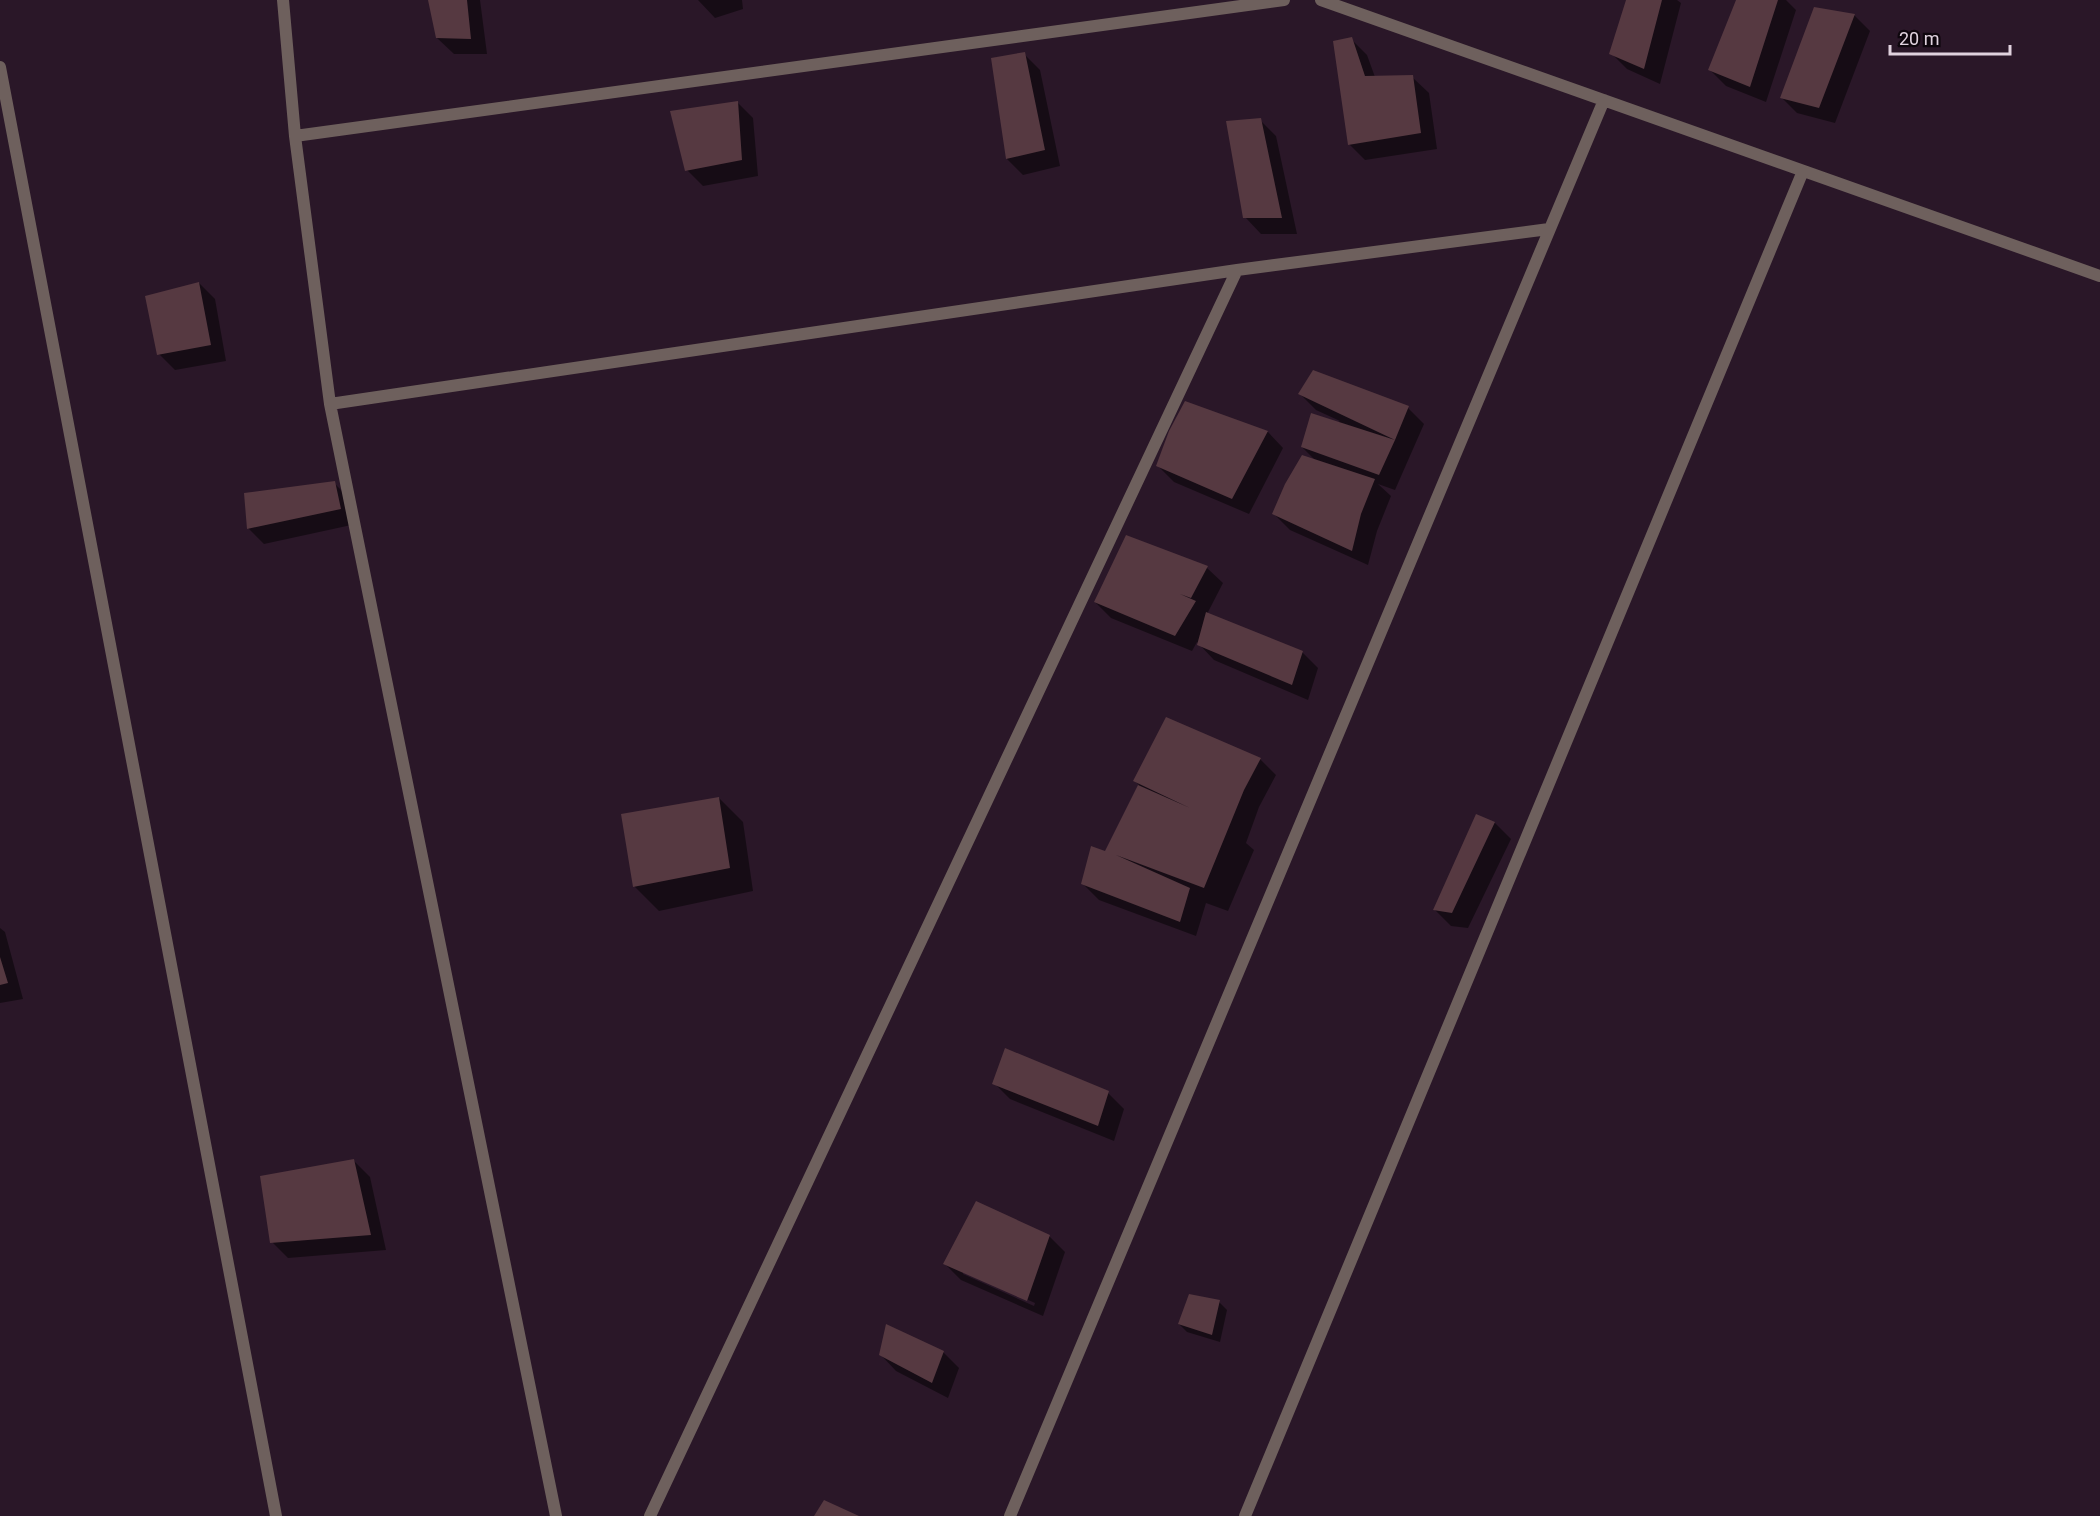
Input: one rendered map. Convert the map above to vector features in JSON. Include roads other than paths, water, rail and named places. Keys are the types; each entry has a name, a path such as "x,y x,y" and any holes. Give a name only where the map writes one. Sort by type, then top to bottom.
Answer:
{"street":[{"path":"283,0 296,136 330,404 556,1516"},
{"path":"296,136 1284,0"},
{"path":"1321,0 2100,276"},
{"path":"0,67 276,1516"},
{"path":"1010,1516 1604,100"},
{"path":"1245,1516 1803,171"},
{"path":"330,404 1237,270 1549,230"},
{"path":"650,1516 1237,270"}]}
